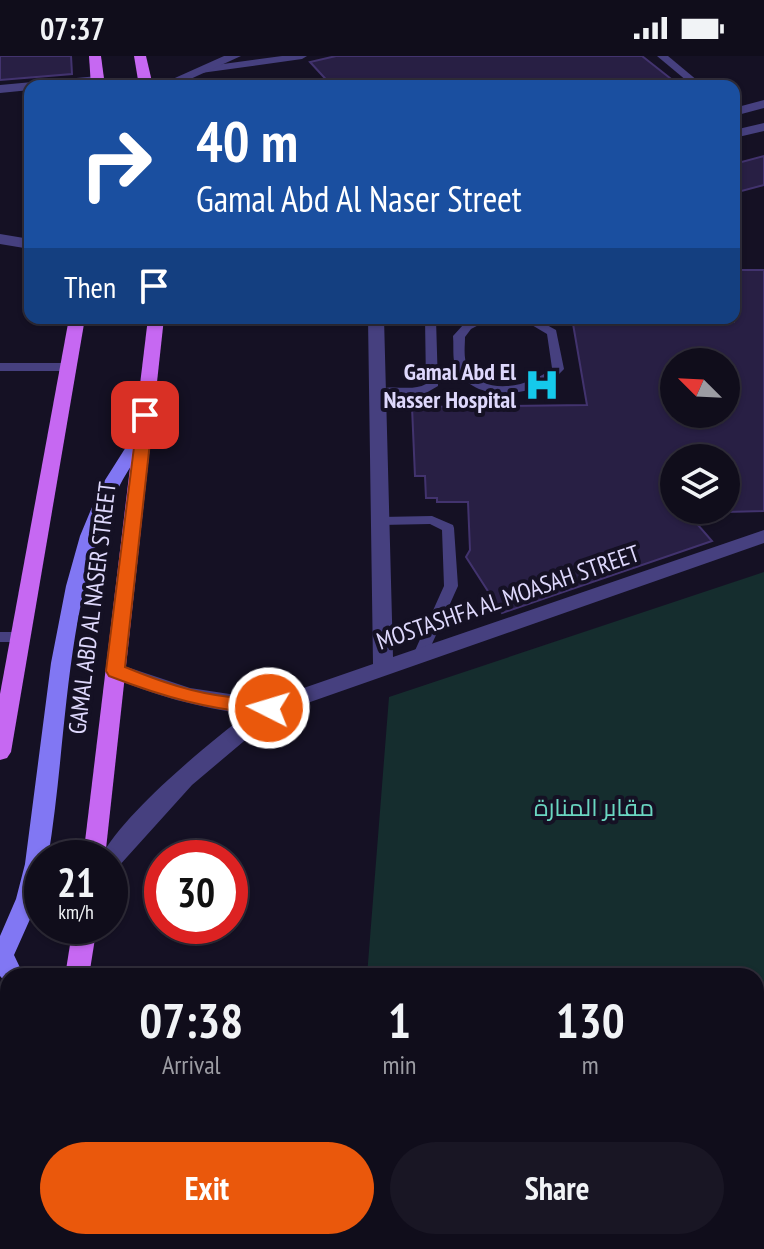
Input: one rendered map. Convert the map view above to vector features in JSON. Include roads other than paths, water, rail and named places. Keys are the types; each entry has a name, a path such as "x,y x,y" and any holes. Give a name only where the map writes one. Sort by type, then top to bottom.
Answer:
{"main road":[{"path":"95,56 98,80"},
{"path":"140,56 145,80"},
{"path":"0,752 76,324"},
{"name":"GAMAL ABD AL NASER STREET","path":"96,840 155,324"},
{"path":"4,960 24,908 43,821 58,687 82,558 110,486 144,432"},
{"path":"78,968 82,944"}],"street":[{"path":"178,80 235,56"},
{"path":"0,89 24,87"},
{"path":"740,110 764,104"},
{"path":"740,133 764,127"},
{"path":"0,239 24,243"},
{"path":"376,324 383,667"},
{"name":"MOSTASHFA AL MOASAH STREET","path":"128,840 176,787 221,745 269,708 764,536"},
{"name":"MOSTASHFA AL MOASAH STREET","path":"115,671 172,693 225,704 269,708"}],"lane":[{"path":"201,70 302,56"},
{"path":"662,56 692,80"},
{"path":"379,392 427,391 432,386 430,324"},
{"path":"473,324 459,336 461,367 470,377 483,384 519,389 550,379 558,369 552,332 537,324"},
{"path":"432,352 460,352"},
{"path":"0,367 70,367"},
{"path":"381,521 432,520 448,528 451,586 420,655"},
{"path":"0,637 21,637"}],"place":[{"name":"Gamal Abd El Nasser Hospital","path":"542,385"}],"park label":[{"name":"مقابر المنارة","path":"594,807"}]}
